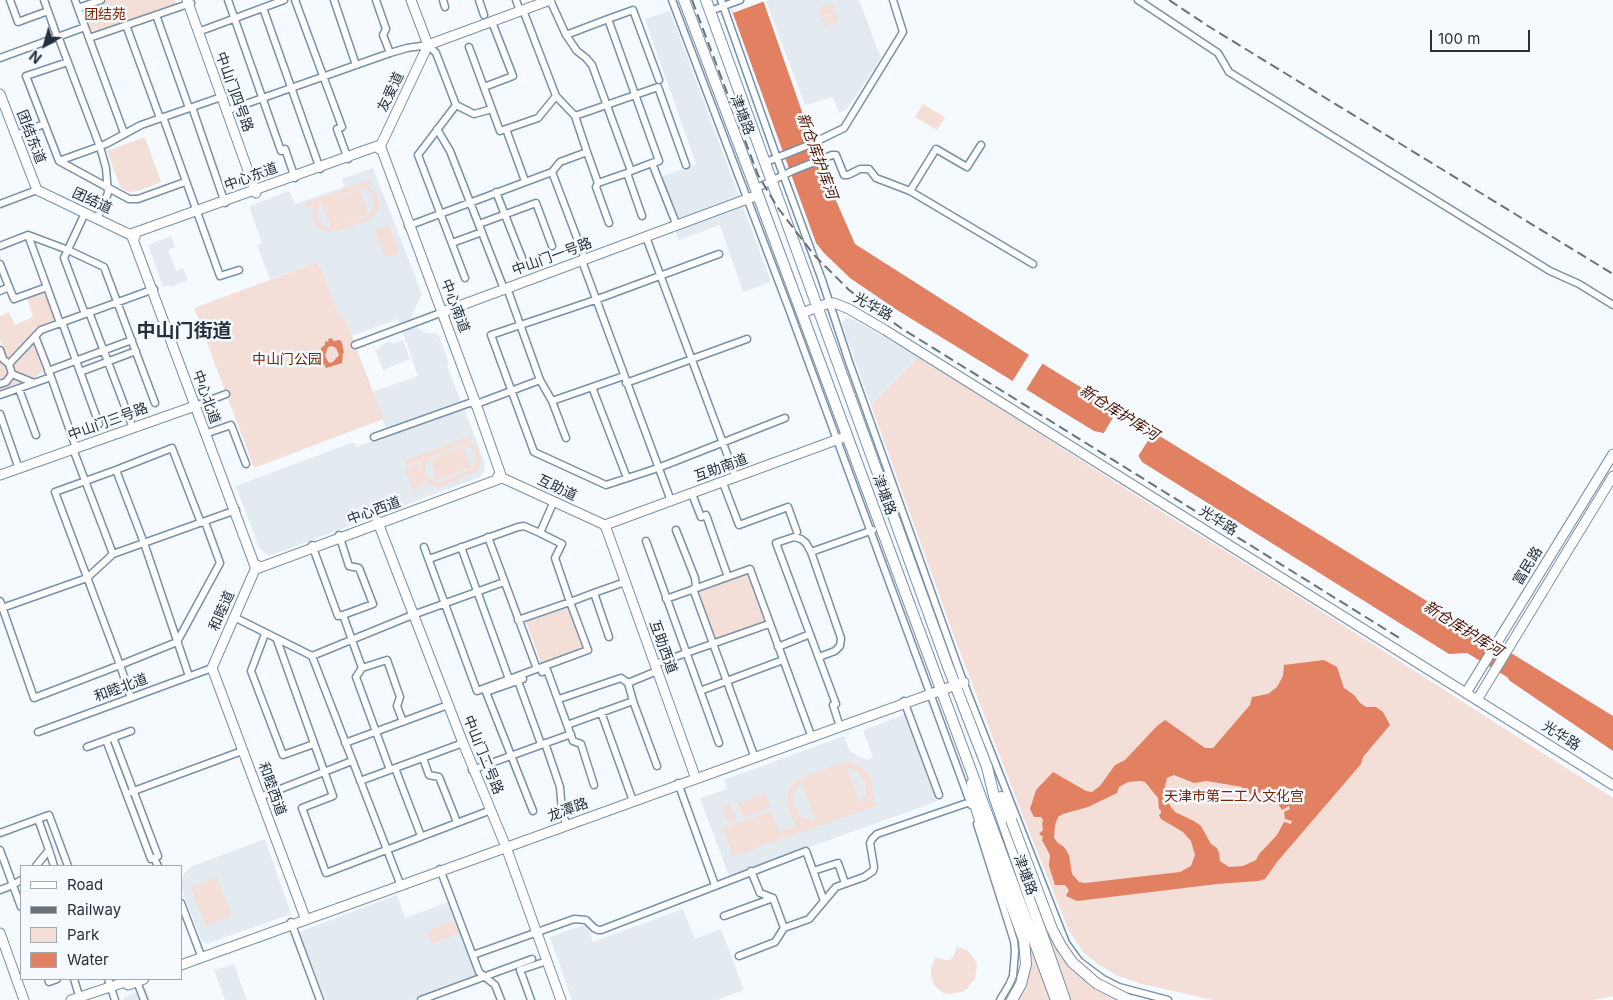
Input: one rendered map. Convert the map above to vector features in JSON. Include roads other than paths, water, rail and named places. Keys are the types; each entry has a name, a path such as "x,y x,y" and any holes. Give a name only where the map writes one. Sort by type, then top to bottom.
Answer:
{"main road":[{"name":"津塘路","path":"684,0 802,313 842,438 875,529 941,689 1056,1000"},
{"name":"津塘路","path":"706,0 817,307 959,683 987,767 994,796 1065,1000"},
{"path":"987,767 1011,820 1052,929 1061,946 1072,962 1096,983 1129,1000"},
{"path":"971,773 972,801 979,825 1024,940 1026,964 1021,984 1012,1000"}],"street":[{"path":"10,0 18,22 48,11"},
{"path":"44,0 100,147 106,168 107,198 97,219"},
{"path":"75,0 124,133"},
{"path":"78,8 101,0"},
{"path":"228,0 281,150 285,149 295,178"},
{"path":"199,31 284,0"},
{"path":"295,0 342,127 337,129 348,158"},
{"path":"334,0 356,65"},
{"path":"376,0 386,29 383,35 390,53"},
{"path":"411,0 428,45 436,52 456,105 474,114 492,109"},
{"path":"442,0 445,7"},
{"path":"478,0 484,15"},
{"path":"516,0 556,96 575,116 609,223"},
{"path":"228,110 390,53 428,45 550,0 566,35 578,52 592,65 607,105 642,216"},
{"path":"672,0 746,200 842,438"},
{"path":"710,11 722,3 740,0"},
{"path":"766,162 812,144 844,128 903,32 893,0"},
{"path":"1138,0 1218,53 1229,72 1550,271 1579,284 1613,305"},
{"path":"89,38 189,2"},
{"name":"中山门四号路","path":"189,2 257,191"},
{"path":"722,3 829,303 959,683 1066,943 1075,957 1086,968 1103,979 1119,987 1164,1000"},
{"path":"263,8 320,169"},
{"path":"566,35 634,10 659,80"},
{"path":"156,15 225,203"},
{"path":"598,184 659,161 608,19"},
{"path":"484,87 513,76 492,22"},
{"path":"126,25 220,276 239,270"},
{"path":"0,58 85,27"},
{"name":"友爱道","path":"379,147 428,45"},
{"path":"469,47 500,131 538,118 556,96"},
{"path":"68,62 26,76 58,161 123,197 133,200 185,182"},
{"path":"575,116 658,88 686,165"},
{"path":"58,161 100,147 124,133 222,96"},
{"name":"团结东道","path":"1,100 36,190"},
{"path":"456,105 418,155 465,278"},
{"path":"16,135 44,124"},
{"path":"437,129 450,150 505,289 521,324 540,380 552,401 566,438"},
{"path":"506,129 526,181"},
{"path":"910,191 936,149 967,166 981,145"},
{"name":"中心东道","path":"133,235 379,147"},
{"name":"中心南道","path":"379,147 500,477"},
{"path":"408,226 552,172 560,162 587,152"},
{"path":"756,192 792,171 836,155 844,175 860,169 869,169 876,178 910,191 1033,264"},
{"path":"652,163 676,226"},
{"path":"552,172 595,300 670,501"},
{"path":"0,204 36,190"},
{"name":"团结道","path":"36,190 133,235"},
{"path":"496,192 522,258"},
{"name":"中山门一号路","path":"355,344 746,200 756,192"},
{"path":"479,224 536,203 552,246"},
{"path":"85,214 64,258 104,350 133,428"},
{"path":"452,243 482,232"},
{"path":"28,235 99,424"},
{"path":"0,246 28,235 68,250 104,267 155,403"},
{"name":"中心北道","path":"133,235 256,567"},
{"path":"646,237 736,478"},
{"path":"719,254 595,300 491,335 534,452 606,485 658,468 785,418"},
{"path":"0,264 14,299 47,287"},
{"path":"0,291 9,288"},
{"path":"9,364 41,330 154,289"},
{"path":"802,313 829,303"},
{"name":"光华路","path":"829,303 838,304 849,309 885,330 1613,785"},
{"path":"35,336 85,481 113,554"},
{"path":"0,395 34,383 76,360 132,340"},
{"path":"552,401 592,387 625,380 692,360 748,340"},
{"path":"0,350 2,359 9,364 12,374"},
{"path":"80,372 136,351"},
{"path":"12,374 34,383"},
{"path":"0,384 6,382 12,374"},
{"path":"374,437 540,380"},
{"path":"592,387 627,478"},
{"path":"19,389 36,435"},
{"name":"中山门三号路","path":"0,475 226,394"},
{"path":"0,414 19,469"},
{"path":"207,433 231,425 246,464"},
{"name":"互助南道","path":"605,525 842,438"},
{"path":"131,698 120,665 87,578 55,492 172,448 203,522 220,563 178,642 120,665 34,698 1,605 87,578 113,554 203,522 235,510"},
{"name":"富民路","path":"1466,693 1613,454"},
{"path":"116,470 144,543 189,676"},
{"name":"富民路","path":"1477,700 1613,476"},
{"name":"互助道","path":"500,477 605,525"},
{"name":"中心西道","path":"256,567 500,477"},
{"path":"723,483 739,525 788,507 797,532"},
{"path":"692,494 701,517 706,515 728,577"},
{"path":"540,533 554,502"},
{"name":"中山门二号路","path":"377,522 446,705 504,847 560,1000"},
{"name":"互助西道","path":"605,525 696,777"},
{"path":"424,547 478,690 588,650 555,558 562,544 521,526 429,559"},
{"path":"739,956 774,942 784,928 809,919 836,887 864,877 873,871 874,866 870,844 877,834 972,801 930,693 875,529 811,552"},
{"path":"676,530 695,578 695,588 713,643 755,756"},
{"path":"312,546 338,616 373,604 359,568 349,566 339,536"},
{"path":"488,537 537,669"},
{"path":"819,658 838,649 842,638 811,552 806,543 794,537 776,543 836,704 833,705 840,726"},
{"path":"646,541 718,743"},
{"path":"461,547 509,679"},
{"name":"和睦道","path":"212,668 256,567"},
{"path":"666,599 750,569 811,737"},
{"path":"312,656 445,603 504,582"},
{"path":"518,620 625,582"},
{"path":"594,593 610,637"},
{"path":"343,615 362,668"},
{"path":"234,618 312,656 400,884"},
{"path":"628,683 686,653 769,624"},
{"path":"265,634 251,671 283,755 314,744"},
{"path":"778,647 810,634"},
{"path":"277,640 333,796 302,808 326,873 490,811"},
{"path":"403,722 397,706 400,697 387,660 362,668 356,677 376,732 421,836"},
{"path":"700,691 783,660"},
{"name":"和睦北道","path":"38,732 212,668"},
{"name":"和睦西道","path":"212,668 305,919"},
{"path":"533,811 486,692 547,670 573,741 581,744 594,786"},
{"path":"559,699 618,678 623,678 628,683 657,766"},
{"path":"518,681 560,787 562,812 566,824"},
{"name":"龙潭路","path":"182,963 959,683"},
{"path":"568,725 634,700"},
{"path":"904,703 939,795"},
{"path":"345,743 446,705"},
{"path":"601,712 633,800"},
{"path":"86,747 131,731"},
{"path":"473,770 571,734"},
{"path":"110,739 130,793 158,856 154,858 158,865"},
{"path":"360,781 462,744"},
{"path":"130,793 242,751"},
{"path":"423,758 429,775 440,777 457,822"},
{"path":"260,797 352,761"},
{"path":"678,784 716,885"},
{"path":"0,833 49,815 68,865"},
{"path":"38,819 54,865"},
{"path":"979,825 1014,941 1013,976 1000,1000"},
{"path":"0,850 20,904"},
{"path":"37,865 48,850"},
{"path":"473,955 579,918 586,920 598,930 601,930 806,851 824,901"},
{"path":"813,871 838,863 845,883"},
{"path":"440,870 480,972 495,985 502,1000 508,1000"},
{"path":"752,871 760,893 772,898 784,928"},
{"path":"0,890 13,886 20,881"},
{"path":"724,916 772,898"},
{"path":"182,906 202,956"},
{"path":"292,924 320,1000"},
{"path":"0,933 24,1000"},
{"path":"421,1000 532,959"},
{"path":"531,1000 520,970 545,961"},
{"path":"74,980 78,999 111,986 134,980"},
{"path":"138,980 144,1000"},
{"path":"111,986 116,1000"},
{"path":"1119,987 1122,1000"}],"water":[{"name":"新仓库护库河","path":"728,0 763,0 808,129 804,131 820,171 827,180 855,244 1048,367 1613,716 1613,751 1510,681 1507,677 1467,653 1449,654 1142,462 1138,455 1103,433 1094,431 897,310 850,278 816,243"},
{"path":"332,338 333,341 340,340 342,343 344,353 342,363 326,368 324,364 320,368 317,354 321,354 321,348 325,345 325,342 329,341 328,339","holes":["328,347 336,348 339,355 333,362 329,363 325,356"]},
{"path":"1324,660 1337,667 1344,688 1366,707 1376,707 1383,712 1390,725 1363,757 1361,764 1277,862 1265,879 1077,901 1066,896 1069,890 1065,885 1055,885 1049,866 1050,855 1042,840 1043,837 1039,834 1043,830 1043,820 1041,817 1034,817 1030,809 1036,790 1053,772 1086,791 1092,792 1100,786 1115,765 1125,760 1165,720 1205,748 1213,748 1250,705 1252,697 1268,694 1277,687 1283,676 1284,665","holes":["1174,775 1194,783 1207,781 1242,787 1243,791 1254,795 1256,791 1276,802 1280,797 1282,799 1278,804 1282,810 1289,806 1290,809 1284,812 1285,819 1292,821 1291,824 1284,822 1277,835 1259,854 1256,860 1243,866 1229,867 1220,861 1217,848 1211,844 1201,826 1175,812 1171,807 1166,798 1165,786 1167,778","1128,782 1145,782 1158,798 1161,819 1183,832 1191,841 1195,855 1191,866 1180,872 1085,883 1079,882 1072,874 1069,855 1064,847 1054,838 1058,817 1088,807 1117,793 1119,787"]}],"railway":[{"path":"692,0 758,175 778,208 814,255 849,290 901,328 1401,639"},
{"path":"1169,0 1208,26 1613,274"}],"district":[{"name":"中山门街道","path":"184,331"}],"park label":[{"name":"团结苑","path":"105,15"},
{"name":"中山门公园","path":"287,360"},
{"name":"天津市第二工人文化宫","path":"1234,797"}]}
